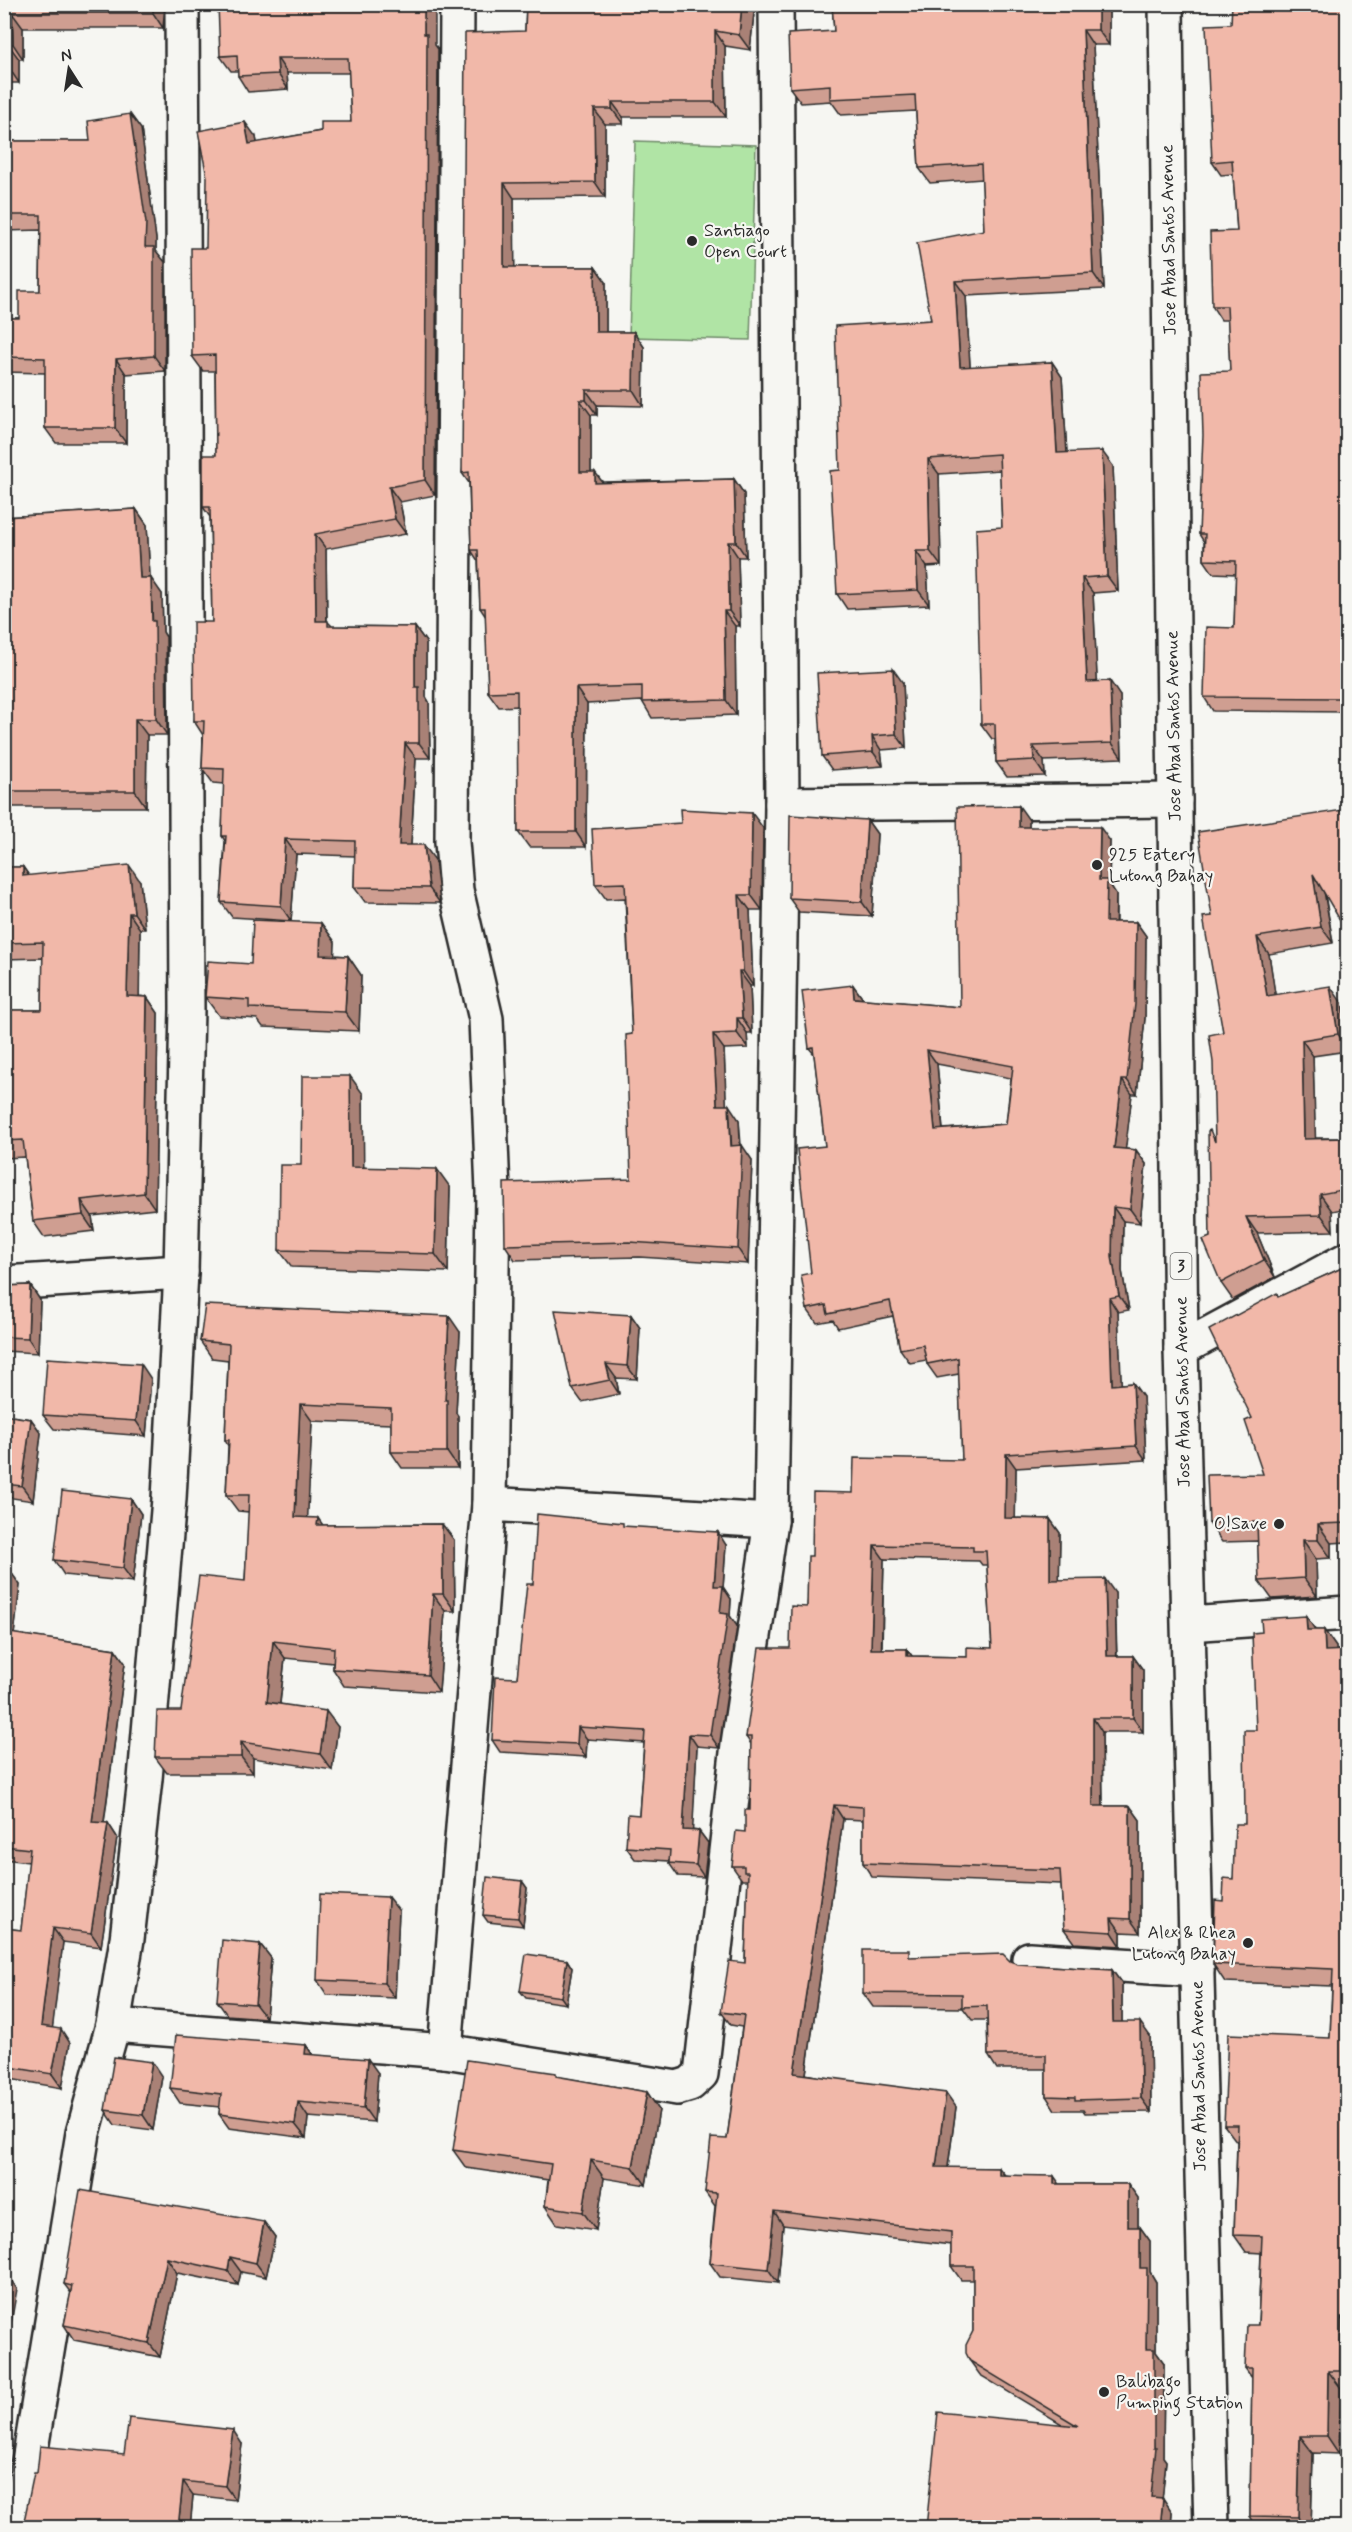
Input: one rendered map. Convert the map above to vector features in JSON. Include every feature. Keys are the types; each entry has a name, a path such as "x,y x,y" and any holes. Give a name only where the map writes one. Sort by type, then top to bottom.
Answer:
{"main road":[{"path":"18,2528 83,2133 113,2025 127,1939 145,1779 169,1500 181,1272 187,1009 182,4"},
{"path":"445,2051 489,1504 493,1192 491,1089 486,1019 456,890 451,793 457,4"},
{"path":"113,2025 445,2051 677,2088 690,2084 702,2074 738,1744 771,1521 783,804 776,4"},
{"name":"Jose Abad Santos Avenue","path":"1166,4 1182,1348 1211,2528"},
{"path":"783,804 1175,801"},
{"path":"1182,1348 1347,1259"},
{"path":"4,1284 181,1272"},
{"path":"489,1504 771,1521"},
{"path":"1189,1624 1347,1614"},
{"path":"1029,1959 1197,1970"}],"green space":[{"name":"Santiago Open Court","path":"635,141 756,145 750,340 629,337"}],"building":[{"path":"4,4 153,4 153,13 12,13 13,44 8,44 9,68 4,68"},
{"path":"218,4 424,4 424,34 427,34 425,480 389,487 395,519 315,534 316,621 328,621 328,626 415,627 415,687 419,687 419,743 405,743 399,845 424,845 429,888 354,887 355,841 285,839 281,906 221,902 226,836 222,836 224,769 202,768 204,721 194,721 193,622 212,622 210,507 203,507 203,455 216,455 215,355 192,356 191,248 206,248 207,177 198,131 245,122 249,144 321,131 321,122 351,122 348,58 277,58 278,74 238,76 237,55 220,56"},
{"path":"526,4 742,4 739,35 715,31 715,102 612,102 612,109 594,109 595,182 504,183 504,267 595,267 596,332 634,332 633,390 586,390 586,400 580,400 580,472 595,472 595,483 734,479 736,542 728,542 729,611 724,611 726,700 642,702 642,686 576,688 576,832 518,832 517,691 488,692 485,608 480,608 478,550 471,550 469,472 462,473 465,33 525,31"},
{"path":"832,4 1098,4 1098,30 1083,30 1093,273 955,281 960,367 1052,362 1057,453 1102,451 1107,576 1082,578 1087,682 1110,681 1112,743 1033,746 1034,760 996,762 995,724 981,724 976,529 1002,527 999,454 928,459 930,551 916,551 918,590 837,594 830,471 840,470 835,326 931,320 917,243 984,230 981,164 919,168 915,95 830,99 830,85 790,88 788,34 834,31"},
{"path":"1232,4 1347,4 1347,649 1343,649 1342,698 1204,697 1206,627 1234,628 1236,561 1204,560 1205,534 1199,534 1203,435 1201,372 1230,371 1227,306 1212,306 1210,232 1237,231 1232,160 1212,162 1206,25 1231,24"},
{"path":"130,114 146,223 145,247 154,247 154,356 116,359 115,428 45,428 45,358 4,357 4,318 19,318 19,291 40,291 41,215 4,215 4,141 90,141 88,121"},
{"path":"136,509 140,578 151,578 152,621 155,621 156,719 135,719 135,791 4,791 4,517"},
{"path":"893,669 896,734 872,736 873,752 822,756 817,673"},
{"path":"1019,806 1019,827 1100,827 1099,880 1107,880 1106,922 1136,922 1135,1004 1127,1080 1122,1080 1114,1148 1136,1150 1130,1209 1113,1207 1112,1257 1119,1296 1109,1298 1112,1385 1133,1383 1136,1446 1006,1454 1005,1518 1050,1519 1050,1580 1105,1579 1107,1656 1133,1656 1133,1718 1093,1718 1093,1806 1130,1806 1130,1919 1111,1918 1112,1932 1064,1929 1060,1870 863,1863 863,1807 834,1805 794,2073 946,2093 936,2167 999,2168 999,2175 1054,2176 1054,2184 1128,2184 1128,2227 1140,2227 1140,2268 1147,2268 1146,2349 1154,2349 1154,2447 1156,2447 1151,2497 1163,2498 1160,2528 926,2528 938,2412 1078,2426 970,2361 966,2353 966,2345 973,2331 973,2266 951,2266 951,2232 774,2211 768,2269 710,2263 717,2193 705,2192 711,2138 727,2139 744,2015 721,2012 729,1961 745,1963 748,1872 744,1872 744,1866 732,1866 736,1831 745,1832 745,1810 750,1810 751,1737 746,1737 759,1648 790,1648 791,1606 807,1607 808,1556 812,1556 813,1492 853,1493 854,1458 962,1460 958,1358 927,1364 923,1345 900,1349 890,1301 828,1314 826,1305 807,1309 801,1275 811,1273 797,1149 825,1146 813,1047 809,1048 802,991 853,985 854,998 960,1007 957,807","holes":["927,1050 1013,1066 1006,1124 935,1130","874,1545 973,1547 973,1551 986,1551 992,1648 967,1647 967,1657 907,1656 907,1649 871,1649"]},
{"path":"680,809 752,813 751,895 739,895 743,971 739,971 742,1018 737,1018 737,1033 713,1034 717,1105 729,1105 731,1146 742,1145 738,1249 629,1242 505,1245 504,1183 631,1179 626,1035 632,1034 625,883 595,884 592,829 681,823"},
{"path":"1343,810 1347,837 1347,932 1313,874 1321,927 1257,937 1267,996 1330,986 1338,1034 1302,1040 1304,1139 1347,1138 1347,1189 1320,1194 1321,1215 1246,1217 1264,1260 1221,1283 1203,1240 1210,1237 1208,1131 1210,1130 1215,1142 1213,1062 1209,1035 1223,1032 1203,917 1212,916 1198,832"},
{"path":"790,815 867,820 862,902 789,898"},
{"path":"129,865 134,913 129,913 127,996 147,997 144,1193 81,1200 83,1215 33,1221 23,1140 4,1141 4,1010 42,1010 43,942 4,943 4,867 23,867 23,876"},
{"path":"253,920 321,923 320,955 348,956 345,1012 249,1008 249,1000 205,997 208,961 251,964"},
{"path":"302,1076 350,1076 351,1167 437,1169 435,1254 279,1250 280,1165 301,1165"},
{"path":"1344,1267 1347,1274 1347,1523 1318,1524 1318,1540 1303,1540 1304,1578 1259,1581 1257,1522 1209,1523 1207,1475 1263,1474 1245,1421 1252,1418 1209,1330 1277,1293 1278,1297"},
{"path":"30,1285 28,1338 4,1337 4,1286"},
{"path":"205,1305 449,1316 445,1400 447,1400 447,1452 391,1452 391,1408 300,1404 295,1517 318,1518 317,1525 442,1524 443,1594 433,1594 428,1675 333,1669 334,1648 273,1641 267,1702 326,1711 320,1754 241,1742 241,1757 155,1757 157,1711 181,1711 199,1576 245,1581 249,1495 226,1495 229,1440 225,1440 229,1344 200,1341"},
{"path":"555,1310 631,1315 627,1366 606,1364 610,1380 572,1388"},
{"path":"47,1358 141,1364 136,1421 43,1415"},
{"path":"4,1415 31,1419 22,1486 4,1484"},
{"path":"62,1491 131,1499 123,1568 54,1560"},
{"path":"537,1514 623,1523 623,1526 718,1532 714,1586 723,1586 720,1613 728,1614 710,1735 689,1734 683,1830 699,1831 696,1865 669,1863 670,1850 626,1847 628,1814 639,1815 645,1731 578,1727 577,1744 492,1740 495,1677 517,1678 527,1584 533,1584"},
{"path":"4,1570 10,1571 4,1617"},
{"path":"1306,1616 1307,1630 1324,1630 1325,1651 1347,1650 1347,2318 1341,2317 1340,2371 1328,2371 1327,2436 1300,2436 1298,2517 1250,2516 1252,2368 1245,2368 1247,2325 1258,2325 1262,2236 1234,2235 1238,2125 1224,2125 1228,2034 1330,2038 1333,1969 1213,1964 1215,1900 1223,1901 1224,1878 1233,1879 1235,1824 1245,1824 1244,1730 1256,1730 1252,1633 1262,1632 1261,1619"},
{"path":"10,1633 115,1649 92,1822 108,1823 91,1933 53,1928 41,2026 61,2029 52,2074 4,2066 4,1928 21,1930 30,1849 4,1846 4,1671"},
{"path":"487,1877 522,1881 518,1918 483,1915"},
{"path":"320,1894 388,1897 384,1983 317,1980"},
{"path":"222,1940 260,1944 255,2004 217,2001"},
{"path":"863,1950 909,1950 909,1957 1003,1954 1010,1961 1018,1964 1112,1970 1113,2022 1140,2022 1141,2098 1075,2100 1075,2097 1046,2096 1046,2055 988,2055 987,2006 962,2007 962,1994 863,1993"},
{"path":"526,1954 567,1960 561,1997 520,1991"},
{"path":"176,2035 306,2045 305,2054 368,2059 364,2108 298,2102 295,2124 219,2114 221,2094 170,2088"},
{"path":"114,2057 152,2062 143,2115 105,2110"},
{"path":"467,2060 556,2073 556,2076 647,2092 633,2167 591,2160 583,2212 545,2206 551,2164 453,2150"},
{"path":"80,2190 264,2222 256,2263 230,2257 228,2271 167,2258 149,2343 64,2325 72,2286 64,2284"},
{"path":"129,2418 233,2430 225,2486 183,2481 178,2528 35,2528 23,2526 34,2473 37,2473 40,2446 124,2454"}],"place":[{"name":"Santiago Open Court","path":"692,241"},
{"name":"925 Eatery Lutong Bahay","path":"1097,865"},
{"name":"O!Save","path":"1279,1524"},
{"name":"Alex & Rhea Lutong Bahay","path":"1248,1943"},
{"name":"Balibago Pumping Station","path":"1104,2392"}]}
